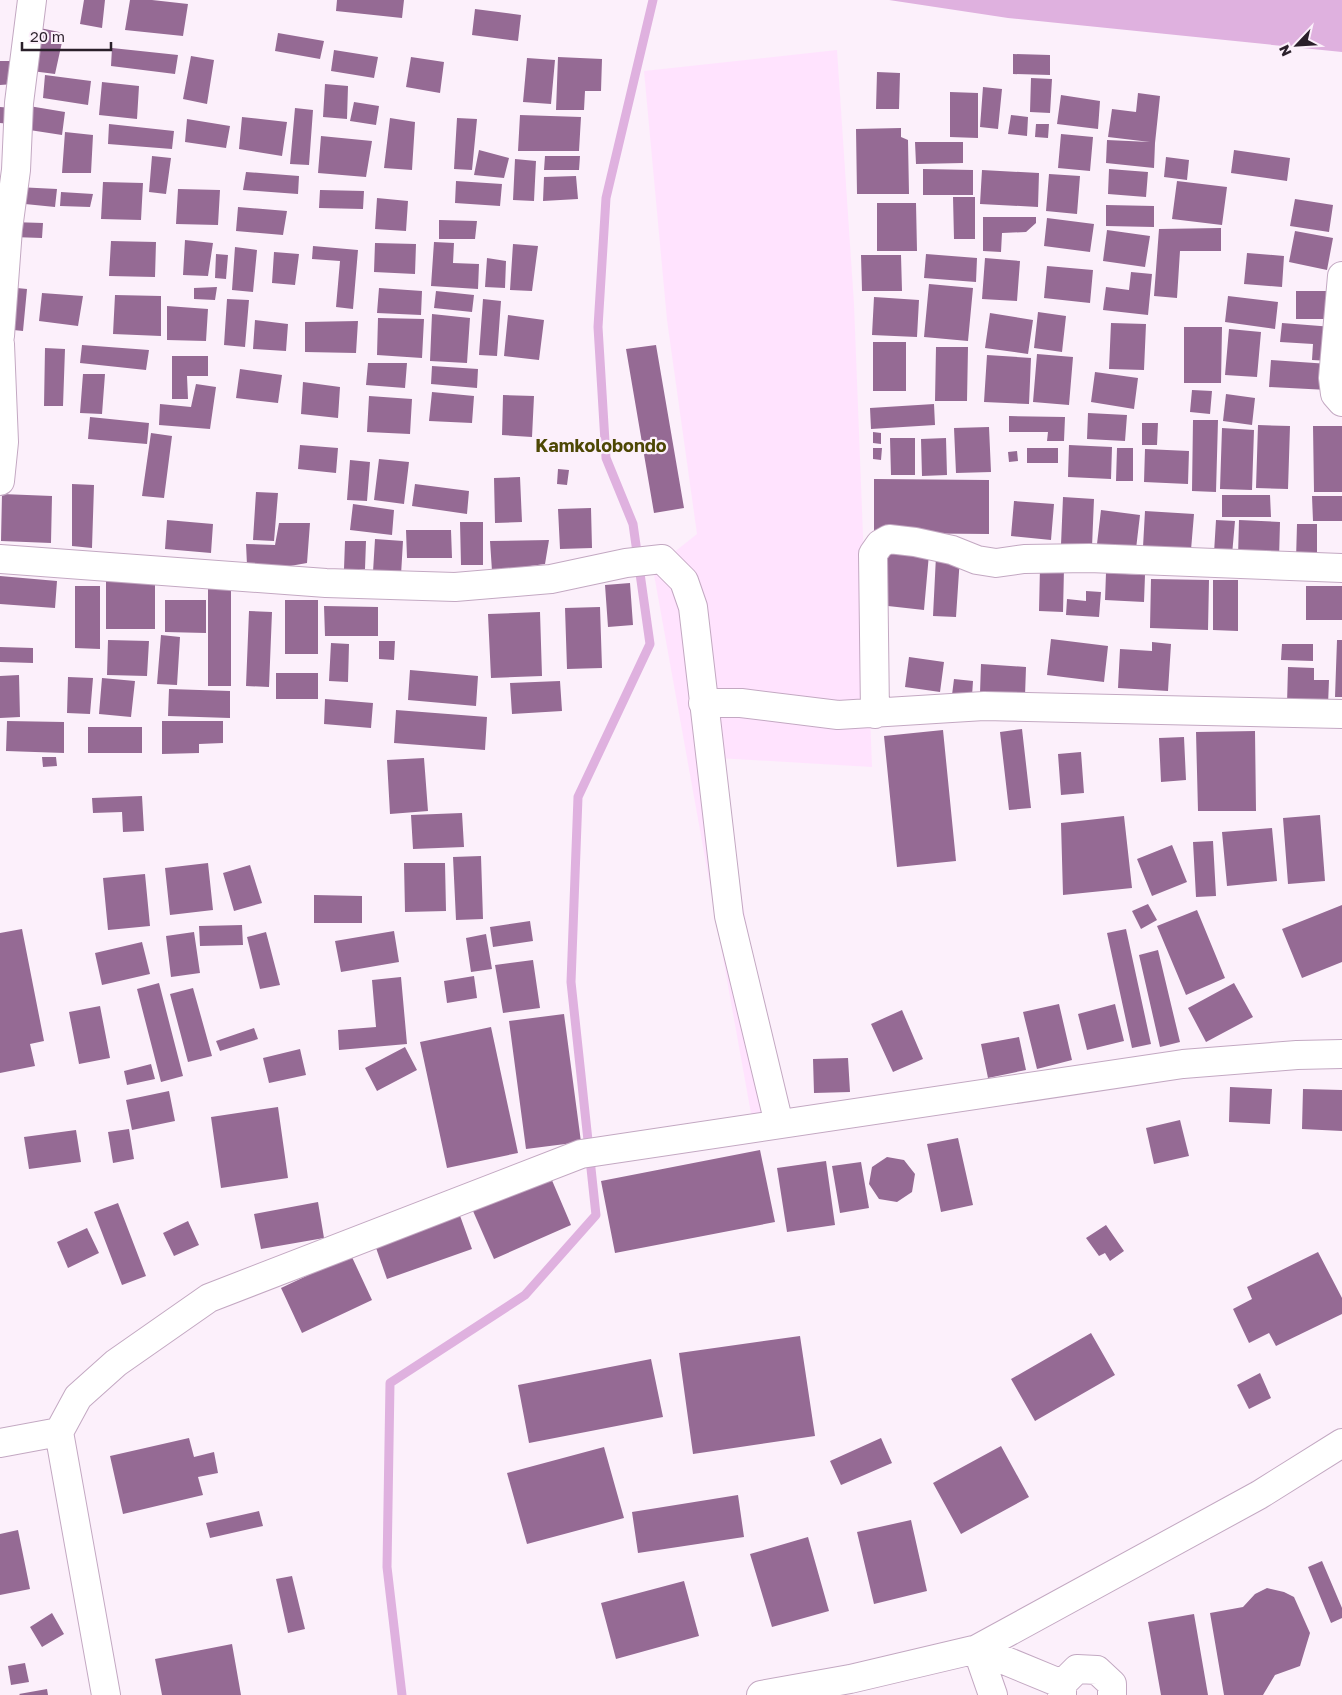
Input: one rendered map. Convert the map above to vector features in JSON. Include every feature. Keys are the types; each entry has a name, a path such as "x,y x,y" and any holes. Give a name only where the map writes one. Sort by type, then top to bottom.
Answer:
{"street":[{"path":"0,336 8,229 16,170 19,104 32,0"},
{"path":"1342,276 1333,378 1334,394 1342,402"},
{"path":"0,344 4,442 0,481"},
{"path":"875,714 873,554 880,544 889,539 916,542 952,550 977,560 996,563 1024,559 1089,558 1342,568"},
{"path":"0,559 326,583 455,587 551,579 662,559 684,581 693,607 729,916 779,1124"},
{"path":"703,703 741,703 838,715 984,706 1342,714"},
{"path":"106,1695 59,1432 78,1397 116,1363 208,1298 580,1154 663,1140 1183,1064 1297,1055 1342,1054"},
{"path":"0,1443 59,1432"},
{"path":"761,1695 859,1687 977,1648 1259,1495 1342,1443"},
{"path":"977,1648 1062,1690 1077,1670 1097,1670 1112,1684 1112,1695"},
{"path":"977,1648 993,1695"}],"shaded area":[{"path":"889,0 1342,0 1342,52 1008,18"},
{"path":"837,50 854,304 872,767 717,758 780,1113 752,1119 653,569 697,534 667,320 644,71"}],"building":[{"path":"84,0 105,0 102,28 80,24"},
{"path":"130,0 152,0 188,4 183,36 125,30"},
{"path":"337,0 404,0 402,18 336,11"},
{"path":"475,9 521,15 518,41 472,35"},
{"path":"40,28 64,33 55,74 32,71"},
{"path":"278,33 324,41 320,59 275,51"},
{"path":"112,48 178,55 175,74 111,66"},
{"path":"334,50 378,57 374,78 331,71"},
{"path":"1013,54 1050,55 1050,75 1013,74"},
{"path":"191,56 214,60 207,104 183,99"},
{"path":"411,57 444,62 440,93 406,87"},
{"path":"558,57 602,59 601,91 585,91 584,110 556,110"},
{"path":"527,58 555,60 551,104 523,102"},
{"path":"0,61 12,61 14,84 0,85"},
{"path":"877,72 900,73 899,109 876,109"},
{"path":"45,75 91,81 88,105 43,98"},
{"path":"1031,78 1052,79 1050,113 1030,112"},
{"path":"102,82 139,86 137,119 99,115"},
{"path":"325,84 348,86 347,119 323,117"},
{"path":"983,87 1002,89 998,129 980,127"},
{"path":"950,92 978,93 978,138 950,137"},
{"path":"1138,93 1160,96 1154,168 1106,163 1107,140 1150,142 1108,137 1112,109 1136,112"},
{"path":"1061,95 1100,101 1098,129 1057,124"},
{"path":"354,102 379,106 376,125 350,121"},
{"path":"23,105 65,112 62,135 23,129"},
{"path":"0,107 13,108 11,124 0,123"},
{"path":"295,108 313,110 309,165 290,164"},
{"path":"520,115 581,117 579,151 518,151"},
{"path":"1011,115 1028,117 1027,136 1008,134"},
{"path":"242,117 287,122 282,156 239,149"},
{"path":"390,118 415,122 412,170 384,168"},
{"path":"457,118 477,119 472,170 454,169"},
{"path":"187,119 230,126 226,148 185,142"},
{"path":"109,124 174,131 172,149 108,144"},
{"path":"1036,124 1049,124 1048,138 1035,137"},
{"path":"901,128 901,137 908,140 909,194 857,194 856,129"},
{"path":"65,132 93,135 91,173 62,173"},
{"path":"1061,134 1093,137 1090,171 1058,168"},
{"path":"321,136 372,141 366,177 318,173"},
{"path":"915,142 963,142 963,163 916,164"},
{"path":"479,150 509,158 504,178 474,175"},
{"path":"1234,150 1290,158 1287,181 1231,173"},
{"path":"152,156 171,158 166,194 149,192"},
{"path":"545,156 580,156 579,170 544,170"},
{"path":"1166,157 1189,160 1187,180 1164,177"},
{"path":"515,159 536,161 534,201 513,200"},
{"path":"923,169 973,170 973,195 923,195"},
{"path":"1109,169 1148,172 1146,197 1108,194"},
{"path":"982,170 1039,173 1038,207 980,204"},
{"path":"246,172 299,176 298,194 243,190"},
{"path":"1049,174 1080,176 1077,214 1046,211"},
{"path":"576,176 578,199 543,201 544,177"},
{"path":"456,181 502,184 500,206 455,203"},
{"path":"1177,181 1227,187 1222,225 1172,219"},
{"path":"103,182 143,183 141,220 101,219"},
{"path":"17,187 57,189 55,207 15,203"},
{"path":"178,189 220,190 218,225 176,224"},
{"path":"320,190 364,191 363,209 319,208"},
{"path":"61,192 93,194 90,207 60,206"},
{"path":"953,197 975,197 975,239 954,239"},
{"path":"377,198 408,201 406,231 375,229"},
{"path":"1295,199 1333,205 1329,232 1290,226"},
{"path":"877,203 916,203 917,251 877,251"},
{"path":"1106,205 1154,206 1154,227 1106,226"},
{"path":"238,207 287,211 283,235 236,231"},
{"path":"983,217 1036,217 1036,223 1026,232 1002,233 1001,252 983,251"},
{"path":"1047,218 1094,224 1090,252 1044,246"},
{"path":"439,220 477,221 475,239 439,239"},
{"path":"12,222 43,223 42,238 13,237"},
{"path":"1221,228 1221,251 1180,251 1177,298 1154,296 1159,229"},
{"path":"1107,230 1150,236 1145,267 1103,261"},
{"path":"1295,231 1333,238 1327,270 1289,262"},
{"path":"185,240 213,243 208,276 183,275"},
{"path":"111,241 156,242 155,277 109,276"},
{"path":"434,242 454,243 453,263 479,264 478,289 431,286"},
{"path":"375,243 416,244 415,274 374,272"},
{"path":"513,244 538,246 532,291 510,290"},
{"path":"313,246 358,250 353,309 336,307 340,261 312,259"},
{"path":"235,247 257,250 253,292 232,290"},
{"path":"274,252 299,254 295,285 272,283"},
{"path":"1247,253 1284,256 1282,287 1244,284"},
{"path":"216,254 228,255 226,279 215,278"},
{"path":"926,254 977,258 976,282 924,278"},
{"path":"861,255 901,255 902,291 862,291"},
{"path":"487,258 506,261 505,288 485,287"},
{"path":"985,258 1020,261 1017,301 982,299"},
{"path":"1047,266 1093,270 1090,303 1044,298"},
{"path":"1131,272 1152,274 1148,315 1103,310 1106,287 1129,290"},
{"path":"929,284 973,288 968,341 924,337"},
{"path":"7,287 27,289 23,331 4,329"},
{"path":"217,287 215,300 194,299 194,288"},
{"path":"379,288 422,291 421,315 377,313"},
{"path":"436,291 474,295 472,312 434,308"},
{"path":"1296,291 1329,291 1329,319 1296,319"},
{"path":"42,293 83,296 78,326 39,321"},
{"path":"115,295 161,296 161,336 113,334"},
{"path":"1228,296 1278,302 1275,329 1225,322"},
{"path":"874,297 919,300 917,337 872,335"},
{"path":"227,299 249,300 245,347 224,345"},
{"path":"483,299 501,301 497,356 479,355"},
{"path":"167,306 208,309 206,341 167,340"},
{"path":"1038,312 1066,316 1062,352 1034,348"},
{"path":"990,313 1033,320 1028,354 985,348"},
{"path":"432,314 470,318 467,363 430,361"},
{"path":"508,315 544,320 539,360 504,356"},
{"path":"378,318 424,319 422,358 377,355"},
{"path":"255,320 288,324 286,351 253,349"},
{"path":"358,321 356,353 305,352 305,322"},
{"path":"1111,323 1146,324 1144,370 1109,369"},
{"path":"1282,323 1333,327 1331,361 1312,360 1313,344 1280,342"},
{"path":"1184,327 1222,327 1221,383 1184,383"},
{"path":"1229,329 1261,332 1257,377 1225,375"},
{"path":"873,342 906,342 906,391 873,391"},
{"path":"82,345 149,350 146,370 80,363"},
{"path":"656,345 684,508 654,513 626,349"},
{"path":"936,347 968,347 967,401 935,401"},
{"path":"45,348 65,349 63,406 44,406"},
{"path":"1037,354 1073,357 1069,405 1033,402"},
{"path":"987,355 1031,358 1029,404 984,402"},
{"path":"172,356 208,356 208,376 187,376 188,399 172,399"},
{"path":"1271,360 1329,364 1328,390 1269,387"},
{"path":"368,363 407,363 405,388 366,385"},
{"path":"432,366 478,369 477,388 431,384"},
{"path":"240,369 282,375 278,403 236,398"},
{"path":"1095,372 1138,378 1134,409 1091,402"},
{"path":"83,374 105,374 102,414 80,413"},
{"path":"303,382 340,387 338,418 301,414"},
{"path":"196,384 216,387 210,429 159,425 160,404 191,407"},
{"path":"1192,390 1212,391 1210,414 1190,412"},
{"path":"432,392 474,396 472,423 429,421"},
{"path":"1226,394 1255,398 1252,425 1223,421"},
{"path":"503,395 534,396 532,437 502,435"},
{"path":"369,396 412,399 410,434 367,432"},
{"path":"934,404 935,425 871,429 870,408"},
{"path":"1088,413 1127,415 1125,441 1087,439"},
{"path":"1009,416 1065,417 1064,441 1047,441 1048,432 1009,432"},
{"path":"90,417 149,423 147,444 88,439"},
{"path":"1193,420 1218,420 1216,492 1192,491"},
{"path":"1142,423 1158,423 1157,445 1142,445"},
{"path":"1258,425 1290,426 1288,489 1256,488"},
{"path":"1313,426 1342,426 1342,492 1314,492"},
{"path":"989,427 991,472 956,473 954,428"},
{"path":"1222,428 1254,430 1252,490 1220,489"},
{"path":"873,432 881,433 881,444 873,443"},
{"path":"151,433 172,436 164,498 142,496"},
{"path":"890,438 915,438 915,475 891,475"},
{"path":"946,438 947,475 922,476 921,439"},
{"path":"300,445 338,448 336,473 298,469"},
{"path":"1069,445 1112,447 1111,479 1068,477"},
{"path":"873,448 882,448 881,460 873,459"},
{"path":"1027,448 1058,448 1058,463 1027,463"},
{"path":"1117,448 1133,448 1133,481 1116,481"},
{"path":"1145,449 1189,451 1188,484 1144,482"},
{"path":"1017,451 1018,461 1009,462 1008,452"},
{"path":"379,459 409,462 404,504 374,500"},
{"path":"350,460 370,462 367,501 347,500"},
{"path":"558,469 569,470 567,485 557,484"},
{"path":"520,477 522,522 495,523 494,478"},
{"path":"874,479 989,480 989,534 874,533"},
{"path":"72,484 94,485 92,548 72,546"},
{"path":"415,484 469,491 467,514 412,506"},
{"path":"256,492 278,493 274,541 253,540"},
{"path":"2,494 52,496 51,543 1,541"},
{"path":"1222,495 1270,495 1271,517 1222,517"},
{"path":"1312,496 1342,496 1342,521 1313,521"},
{"path":"1063,497 1094,499 1092,547 1061,545"},
{"path":"1014,501 1054,504 1051,540 1011,536"},
{"path":"353,504 394,510 392,535 350,530"},
{"path":"591,508 592,548 560,549 558,509"},
{"path":"1101,510 1140,515 1136,549 1097,544"},
{"path":"1145,511 1194,514 1191,550 1143,547"},
{"path":"167,520 213,524 211,553 165,549"},
{"path":"1216,520 1235,521 1232,555 1214,553"},
{"path":"1239,520 1280,522 1279,559 1238,557"},
{"path":"460,522 483,522 483,565 461,565"},
{"path":"279,523 310,523 307,563 290,566 247,565 246,544 275,545"},
{"path":"1297,524 1317,524 1317,560 1296,560"},
{"path":"406,530 451,530 452,558 407,558"},
{"path":"375,539 403,541 401,575 373,572"},
{"path":"549,540 545,564 492,571 490,541"},
{"path":"345,541 366,541 365,569 344,569"},
{"path":"884,549 929,554 924,610 879,605"},
{"path":"936,556 960,557 956,617 933,616"},
{"path":"1040,567 1064,568 1063,612 1039,611"},
{"path":"1106,573 1145,575 1144,602 1105,600"},
{"path":"0,576 57,581 55,608 0,604"},
{"path":"1151,579 1209,580 1208,630 1150,628"},
{"path":"1213,580 1238,580 1238,631 1213,630"},
{"path":"106,581 155,582 155,629 106,629"},
{"path":"630,583 633,625 608,627 605,585"},
{"path":"75,586 100,586 100,649 75,648"},
{"path":"1306,586 1342,586 1342,620 1306,620"},
{"path":"208,588 231,588 231,686 208,686"},
{"path":"1086,591 1101,592 1099,617 1066,615 1067,599 1086,601"},
{"path":"165,600 206,600 206,633 165,632"},
{"path":"285,600 318,600 318,654 285,654"},
{"path":"324,606 378,607 378,636 325,636"},
{"path":"600,607 602,668 567,669 565,608"},
{"path":"249,611 272,612 269,687 246,686"},
{"path":"540,612 542,676 491,678 488,614"},
{"path":"161,635 180,637 177,685 157,684"},
{"path":"1051,639 1108,646 1104,682 1047,675"},
{"path":"108,640 149,641 147,676 107,675"},
{"path":"1337,640 1342,640 1342,697 1335,697"},
{"path":"379,641 395,641 394,660 379,659"},
{"path":"1152,642 1171,644 1168,691 1118,688 1120,649 1152,651"},
{"path":"331,643 349,644 348,682 329,681"},
{"path":"1282,644 1313,644 1313,661 1281,660"},
{"path":"0,647 33,648 33,663 0,662"},
{"path":"909,657 944,662 940,692 905,687"},
{"path":"981,664 1026,667 1025,696 980,693"},
{"path":"1288,667 1314,668 1314,680 1329,680 1328,705 1287,704"},
{"path":"410,670 478,676 476,706 408,700"},
{"path":"276,673 318,673 318,699 276,699"},
{"path":"19,675 20,717 0,718 0,676"},
{"path":"68,677 93,678 90,714 67,713"},
{"path":"102,678 135,681 131,717 99,714"},
{"path":"954,679 973,681 972,696 952,695"},
{"path":"560,681 562,711 512,714 510,683"},
{"path":"169,689 230,691 230,718 168,716"},
{"path":"325,699 373,703 371,728 324,724"},
{"path":"396,710 487,717 485,750 394,743"},
{"path":"7,721 64,722 64,753 6,751"},
{"path":"162,721 223,721 223,743 199,744 199,753 162,754"},
{"path":"88,727 142,727 142,753 88,753"},
{"path":"1022,729 1031,808 1009,810 1000,732"},
{"path":"943,730 956,861 897,867 884,736"},
{"path":"1255,731 1256,811 1198,811 1196,732"},
{"path":"1184,737 1186,780 1161,782 1159,738"},
{"path":"1081,752 1084,793 1061,795 1058,754"},
{"path":"42,757 56,757 57,766 43,767"},
{"path":"424,758 428,811 390,814 387,760"},
{"path":"142,796 144,831 123,832 122,812 93,813 92,798"},
{"path":"462,813 464,847 413,849 411,815"},
{"path":"1320,815 1325,881 1288,884 1283,818"},
{"path":"1124,816 1132,888 1063,895 1061,823"},
{"path":"1272,828 1277,881 1227,886 1222,832"},
{"path":"1213,841 1216,896 1196,897 1193,842"},
{"path":"1172,845 1187,882 1152,896 1137,859"},
{"path":"481,856 483,919 456,920 453,857"},
{"path":"208,863 213,910 170,915 165,868"},
{"path":"404,863 445,863 446,911 405,912"},
{"path":"250,865 262,903 234,911 223,873"},
{"path":"145,874 150,926 108,930 103,878"},
{"path":"314,895 362,896 362,923 314,923"},
{"path":"1148,904 1157,920 1141,929 1132,911"},
{"path":"1342,905 1342,962 1302,978 1282,929"},
{"path":"1197,910 1225,978 1186,995 1157,926"},
{"path":"530,921 533,941 493,947 490,927"},
{"path":"242,925 243,945 200,946 199,926"},
{"path":"22,929 44,1041 30,1044 35,1066 0,1073 0,933"},
{"path":"1126,929 1151,1044 1132,1048 1107,933"},
{"path":"394,931 399,962 341,972 335,941"},
{"path":"194,932 200,973 171,977 166,936"},
{"path":"266,932 280,985 260,989 247,937"},
{"path":"486,934 492,969 471,972 466,938"},
{"path":"142,942 150,974 102,985 95,953"},
{"path":"1158,950 1180,1042 1160,1047 1139,955"},
{"path":"533,960 540,1008 503,1013 495,965"},
{"path":"474,976 477,998 447,1003 444,981"},
{"path":"401,977 407,1044 339,1050 338,1030 376,1027 372,980"},
{"path":"159,983 183,1076 161,1082 137,989"},
{"path":"1234,983 1253,1017 1206,1042 1188,1008"},
{"path":"193,988 212,1056 188,1062 170,994"},
{"path":"1059,1004 1072,1060 1037,1069 1023,1012"},
{"path":"1115,1004 1124,1041 1087,1050 1078,1014"},
{"path":"100,1006 110,1058 79,1064 69,1012"},
{"path":"902,1010 923,1059 893,1072 871,1024"},
{"path":"564,1014 581,1142 526,1149 509,1021"},
{"path":"491,1027 518,1153 447,1168 420,1042"},
{"path":"254,1028 258,1039 220,1051 216,1041"},
{"path":"1019,1037 1026,1070 988,1078 981,1044"},
{"path":"405,1047 417,1070 377,1091 365,1068"},
{"path":"300,1049 306,1075 269,1083 263,1058"},
{"path":"848,1058 850,1092 814,1093 813,1059"},
{"path":"151,1064 155,1079 127,1085 124,1071"},
{"path":"1230,1087 1272,1089 1270,1124 1229,1122"},
{"path":"1303,1089 1342,1090 1342,1131 1302,1129"},
{"path":"169,1091 175,1121 132,1130 126,1100"},
{"path":"278,1107 288,1178 221,1188 211,1117"},
{"path":"1180,1120 1189,1156 1154,1164 1146,1128"},
{"path":"129,1129 134,1159 113,1163 108,1132"},
{"path":"76,1130 81,1162 29,1169 24,1137"},
{"path":"958,1138 973,1205 941,1212 927,1144"},
{"path":"760,1150 775,1222 615,1253 601,1181"},
{"path":"887,1157 904,1160 915,1174 912,1192 897,1202 879,1199 869,1184 872,1167"},
{"path":"826,1161 835,1225 787,1232 777,1168"},
{"path":"861,1162 869,1208 840,1213 832,1166"},
{"path":"551,1178 571,1225 494,1259 473,1211"},
{"path":"454,1199 472,1249 387,1279 369,1228"},
{"path":"318,1202 324,1238 261,1249 254,1214"},
{"path":"118,1203 146,1276 122,1285 94,1212"},
{"path":"188,1221 199,1245 174,1256 163,1233"},
{"path":"1106,1225 1124,1251 1110,1261 1105,1253 1099,1256 1086,1238"},
{"path":"87,1228 99,1253 68,1268 57,1242"},
{"path":"1318,1252 1342,1298 1342,1314 1276,1346 1269,1333 1249,1343 1233,1309 1252,1299 1247,1287"},
{"path":"351,1255 372,1300 302,1333 281,1288"},
{"path":"1091,1333 1115,1375 1035,1421 1011,1379"},
{"path":"800,1336 815,1436 693,1454 679,1353"},
{"path":"651,1359 663,1417 529,1443 518,1385"},
{"path":"1260,1373 1271,1398 1249,1409 1237,1385"},
{"path":"189,1438 194,1457 214,1452 218,1473 198,1477 203,1495 123,1514 110,1456"},
{"path":"881,1438 892,1463 841,1485 830,1461"},
{"path":"1001,1446 1029,1497 961,1534 933,1483"},
{"path":"604,1447 624,1518 527,1544 507,1473"},
{"path":"738,1495 744,1537 638,1553 632,1512"},
{"path":"259,1511 263,1526 210,1538 206,1523"},
{"path":"911,1520 927,1591 874,1604 857,1532"},
{"path":"18,1530 30,1589 0,1595 0,1534"},
{"path":"808,1537 829,1611 772,1627 750,1554"},
{"path":"1322,1561 1342,1608 1342,1618 1331,1623 1308,1567"},
{"path":"292,1576 305,1629 288,1633 276,1579"},
{"path":"684,1581 699,1636 616,1659 601,1603"},
{"path":"1267,1588 1284,1592 1294,1597 1310,1633 1300,1666 1275,1675 1263,1695 1224,1695 1210,1613 1243,1607 1255,1594"},
{"path":"52,1613 64,1634 42,1647 30,1627"},
{"path":"1194,1614 1208,1695 1161,1695 1148,1622"},
{"path":"232,1644 241,1695 162,1695 155,1659"},
{"path":"25,1663 29,1682 11,1685 8,1666"},
{"path":"47,1689 48,1695 19,1694"}],"waterway":[{"path":"402,1695 387,1567 390,1383 525,1295 596,1215 571,982 578,797 650,644 633,524 606,458 598,327 606,198 653,0"}],"district":[{"name":"Kamkolobondo","path":"601,446"}]}
